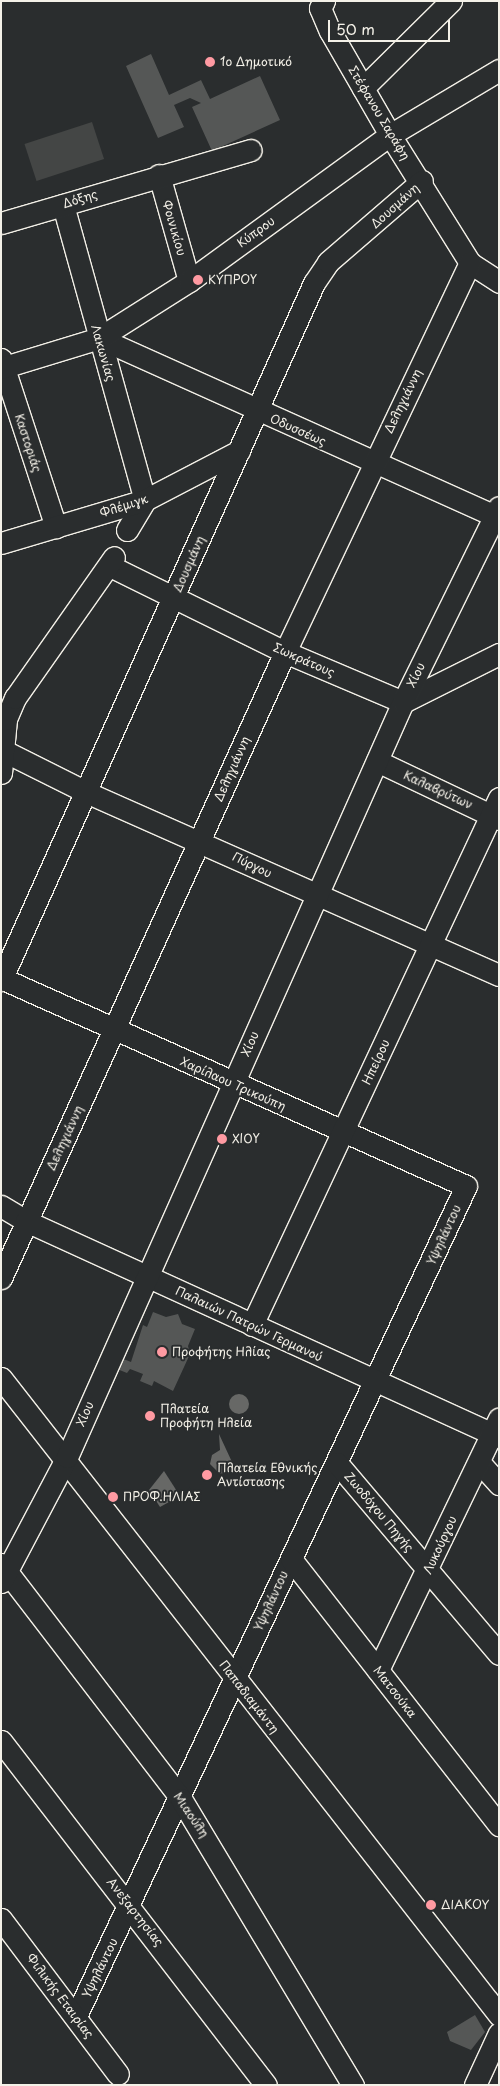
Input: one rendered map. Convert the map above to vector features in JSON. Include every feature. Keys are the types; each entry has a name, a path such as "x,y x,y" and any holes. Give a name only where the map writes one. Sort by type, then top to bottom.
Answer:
{"street":[{"path":"363,88 451,1"},
{"name":"Στέφανου Σαράφη","path":"322,5 363,88 390,134 422,181 470,263 499,282"},
{"name":"Κύπρου","path":"2,365 99,338 189,281 390,134 499,70"},
{"name":"Δόξης","path":"1,223 158,175 251,150"},
{"name":"Φοινικίου","path":"158,175 189,281"},
{"name":"Δουσμάνη","path":"1,979 88,793 314,283 328,262 422,181"},
{"name":"Λακωνίας","path":"63,205 145,500"},
{"name":"Δεληγιάννη","path":"1,1278 116,1031 285,652 372,463 470,263"},
{"name":"Οδυσσέως","path":"99,338 372,463 497,514"},
{"name":"Καστοριάς","path":"2,365 56,527"},
{"name":"Φλέμιγκ","path":"1,543 145,500 239,451"},
{"path":"127,530 145,500"},
{"name":"Χίου","path":"3,1572 67,1457 145,1275 403,702 497,514"},
{"name":"Σωκράτους","path":"6,752 6,720 15,698 112,562 173,599 285,652 403,702"},
{"path":"403,702 499,654"},
{"path":"1,774 6,752"},
{"name":"Πύργου","path":"6,752 88,793 200,841 429,947 499,975"},
{"name":"Καλαβρύτων","path":"377,761 496,811"},
{"name":"Ηπείρου","path":"252,1325 429,947 496,811"},
{"name":"Χαρίλαου Τρικούπη","path":"1,979 232,1084 466,1186"},
{"name":"Υψηλάντου","path":"76,2016 181,1799 234,1680 376,1383 466,1186"},
{"name":"Παλαιών Πατρών Γερμανού","path":"1,1206 26,1221 376,1383 497,1430"},
{"name":"Παπαδιαμάντη","path":"1,1378 67,1457 234,1680 499,2015"},
{"name":"Λυκούργου","path":"378,1670 479,1462 497,1430"},
{"path":"479,1462 499,1484"},
{"name":"Ζωοδόχου Πηγής","path":"337,1463 499,1654"},
{"name":"Ματσούκα","path":"291,1559 499,1825"},
{"name":"Μιαούλη","path":"3,1572 181,1799 353,2085"},
{"name":"Ανεξαρτησίας","path":"1,1741 266,2085"},
{"name":"Φιλικής Εταιρίας","path":"1,1919 118,2074"},
{"path":"475,2085 499,2033"}],"shaded area":[{"path":"92,122 104,159 37,181 24,144"},
{"path":"239,1394 246,1397 249,1404 246,1411 239,1414 232,1411 229,1404 232,1397"},
{"path":"219,1434 232,1462 227,1472 220,1474 210,1464 212,1455 220,1450"},
{"path":"164,1471 180,1496 160,1507 149,1490"}],"building":[{"path":"151,54 169,95 201,80 210,99 260,76 280,120 212,151 192,107 201,103 190,98 174,105 184,127 158,138 126,66"},
{"name":"Προφήτης Ηλίας","path":"153,1312 166,1317 178,1314 182,1324 195,1329 188,1346 190,1354 173,1391 154,1381 152,1386 140,1381 143,1374 130,1369 127,1373 117,1369 121,1358 131,1362 143,1325 147,1327"},
{"path":"475,2015 485,2032 471,2050 450,2041 447,2032"}],"place":[{"name":"1ο Δημοτικό","path":"210,62"},
{"name":"ΚΥΠΡΟΥ","path":"198,280"},
{"name":"ΧΙΟΥ","path":"222,1139"},
{"name":"Προφήτης Ηλίας","path":"162,1352"},
{"name":"Πλατεία Προφήτη Ηλεία","path":"150,1416"},
{"name":"Πλατεία Εθνικής Αντίστασης","path":"207,1475"},
{"name":"ΠΡΟΦ.ΗΛΙΑΣ","path":"113,1497"},
{"name":"ΔΙΑΚΟΥ","path":"431,1905"}]}
